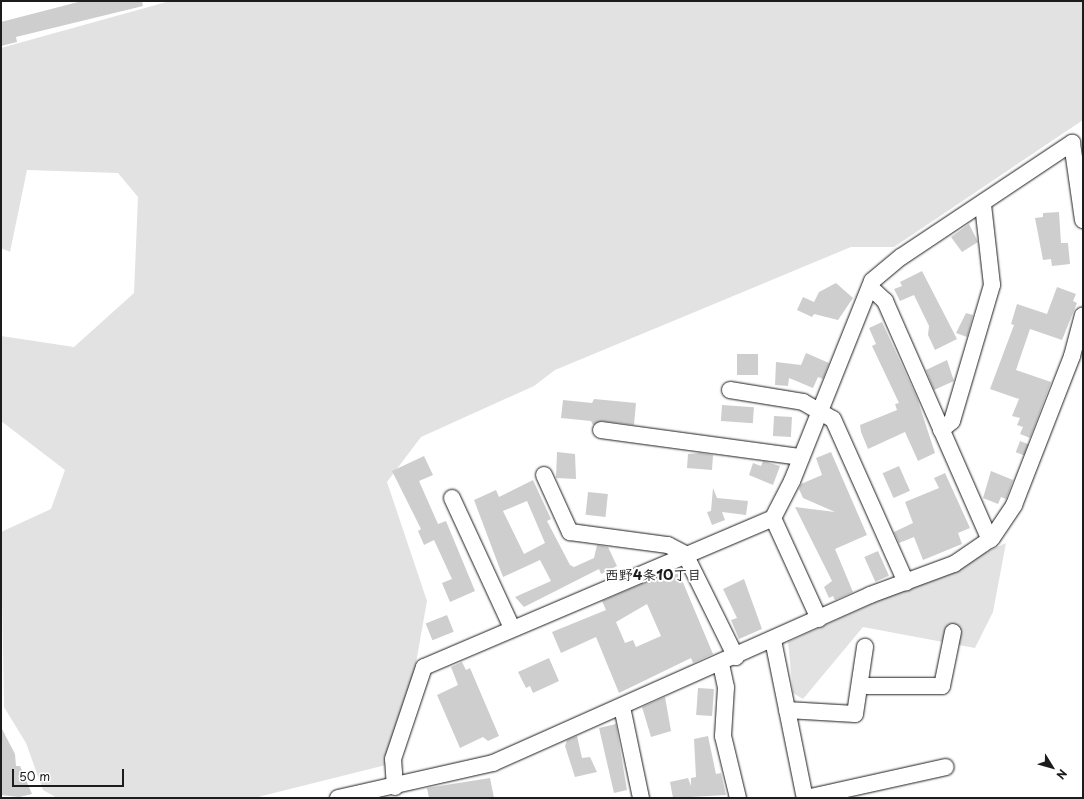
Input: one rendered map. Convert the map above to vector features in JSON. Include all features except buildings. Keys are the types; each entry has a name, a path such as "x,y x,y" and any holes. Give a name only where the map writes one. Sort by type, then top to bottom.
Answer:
{"street":[{"path":"395,787 393,759 424,667 685,554 773,518 801,457 870,287 901,257 982,205 1072,143 1083,220"},
{"path":"941,430 952,421 992,285 982,205"},
{"path":"870,287 885,301 990,540"},
{"path":"338,798 395,787 415,791 493,763 721,664 819,619 906,582 954,564 990,540 1014,505 1072,356 1083,315"},
{"path":"730,390 803,402 833,419 906,582"},
{"path":"601,430 801,457"},
{"path":"544,475 570,532 668,545 685,554 736,657"},
{"path":"452,498 512,628"},
{"path":"773,518 819,619"},
{"path":"860,686 942,686 953,632"},
{"path":"773,640 805,798 946,767"},
{"path":"787,710 855,714 865,647"},
{"path":"721,664 726,687 723,736 738,798"},
{"path":"622,707 640,798"}],"shaded area":[{"path":"170,1 1083,1 1083,120 894,247 851,247 555,370 534,386 421,437 387,482 427,601 414,674 386,765 254,798 57,798 43,790 26,743 4,707 1,532 51,509 65,470 1,421 1,336 74,347 134,293 138,197 118,173 27,170 10,252 1,248 1,48"},
{"path":"1006,543 993,612 975,648 863,627 803,699 793,693 788,642"}],"district":[{"name":"西野4条10丁目","path":"653,575"}]}
